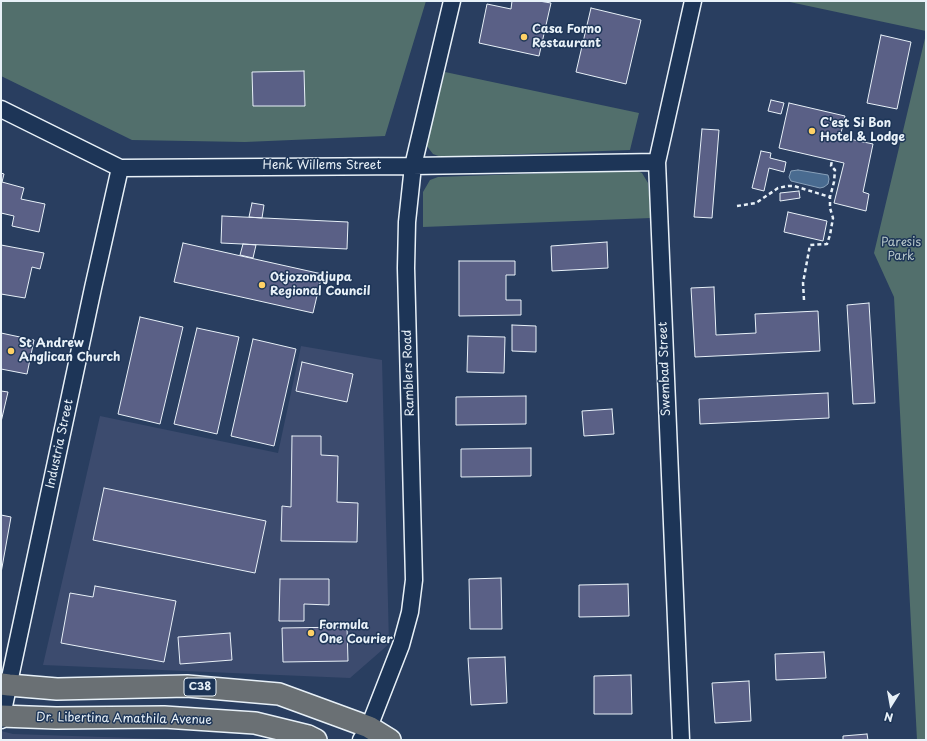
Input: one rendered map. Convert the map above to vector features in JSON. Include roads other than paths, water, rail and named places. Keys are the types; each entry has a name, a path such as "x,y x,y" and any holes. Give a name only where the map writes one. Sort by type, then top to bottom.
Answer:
{"main road":[{"name":"C38","path":"5,684 57,689 187,686 279,694 365,733 390,740"},
{"name":"Dr. Libertina Amathila Avenue","path":"1,717 164,718 255,723 308,736 316,740"}],"street":[{"name":"Ramblers Road","path":"365,733 401,645 410,612 414,580 406,268 408,222 413,166 452,1"},
{"name":"Swembad Street","path":"681,740 657,162 693,1"},
{"name":"Henk Willems Street","path":"1,109 120,168 413,166 657,162"},
{"name":"Industria Street","path":"1,717 5,684 120,168"}],"place":[{"name":"Casa Forno Restaurant","path":"524,37"},
{"name":"C'est Si Bon Hotel & Lodge","path":"812,131"},
{"name":"Otjozondjupa Regional Council","path":"262,285"},
{"name":"St Andrew Anglican Church","path":"11,351"},
{"name":"Formula One Courier","path":"311,633"}],"park label":[{"name":"Paresis Park","path":"901,250"}]}
